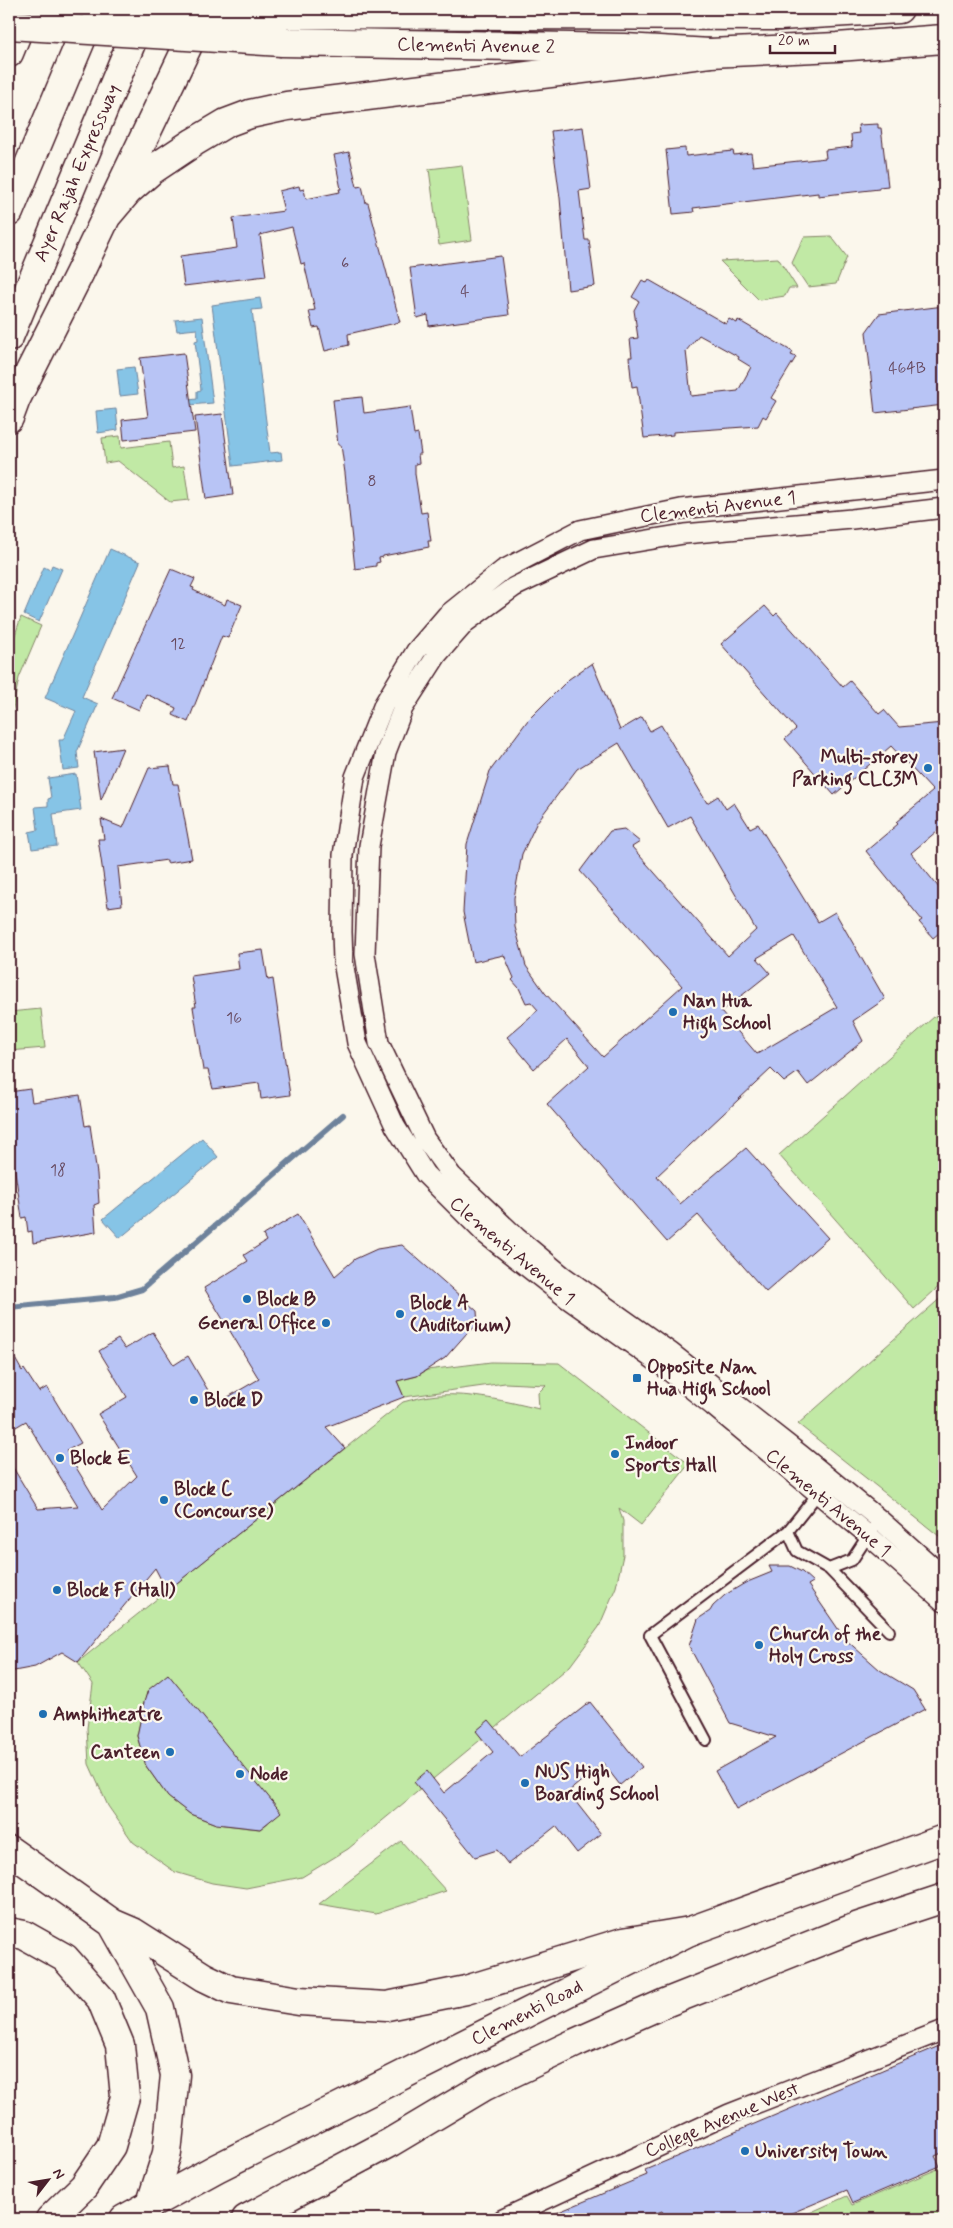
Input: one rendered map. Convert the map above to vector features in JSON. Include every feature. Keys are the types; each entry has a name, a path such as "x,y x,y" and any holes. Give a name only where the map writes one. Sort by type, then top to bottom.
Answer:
{"main road":[{"path":"9,53 27,9"},
{"path":"9,212 95,9"},
{"name":"Clementi Avenue 2","path":"95,9 282,14 779,16 899,9"},
{"name":"Ayer Rajah Expressway","path":"9,337 146,9"},
{"path":"9,418 16,399 106,218 206,9"},
{"path":"743,9 779,16"},
{"name":"Clementi Avenue 2","path":"9,24 282,42 625,48 710,53 837,47 944,39"},
{"path":"106,218 128,191 152,170 226,123 250,114 287,106 710,53"},
{"name":"Clementi Road","path":"124,2219 146,2211 690,1931 944,1839"},
{"path":"9,1850 112,1923 133,1932 204,1977 231,1990 299,2001 387,2006 466,1990 623,1942 690,1931"},
{"path":"246,2219 391,2142 485,2086 575,2043 666,2003 858,1926 944,1898"},
{"path":"112,1923 160,2008 175,2075 167,2153 146,2211"},
{"path":"9,1932 24,1935 65,1958 101,1999 120,2044 125,2098 111,2146 84,2186 50,2219"}],"street":[{"name":"Clementi Avenue 1","path":"944,480 680,508 580,530 503,570 447,615 416,651 384,704 355,777 343,855 342,961 357,1043 399,1133 425,1174 485,1234 568,1299 660,1364 868,1535 944,1602"},
{"name":"Clementi Avenue 1","path":"944,508 852,519 684,534 594,549 514,587 466,622 438,655 404,708 386,752 369,846 365,954 379,1043 425,1139 452,1176 476,1201 564,1276 670,1352 879,1519 944,1577"},
{"path":"343,898 366,900"},
{"path":"564,1276 568,1288 568,1299"},
{"name":"College Avenue West","path":"503,2219 729,2114 944,2030"}],"lane":[{"path":"399,1133 412,1132 425,1139"},
{"path":"706,1740 650,1635 788,1531 829,1478"},
{"path":"830,1570 852,1560 879,1519"},
{"path":"788,1531 797,1551 830,1570 889,1631"}],"green space":[{"path":"462,165 472,240 439,245 429,169"},
{"path":"831,236 847,257 836,284 808,287 792,263 804,237"},
{"path":"778,258 797,288 789,288 785,296 759,300 720,261"},
{"path":"120,436 121,448 169,442 172,468 184,466 189,500 170,502 118,461 105,463 102,438"},
{"path":"21,617 41,626 19,678 9,728 9,653"},
{"path":"41,1009 45,1048 9,1051 9,1012"},
{"path":"935,1016 944,1026 944,1282 914,1309 779,1155"},
{"path":"944,1295 944,1540 798,1424"},
{"path":"491,1362 559,1363 689,1464 641,1525 619,1508 623,1521 623,1555 616,1587 599,1627 570,1666 348,1849 302,1877 246,1888 212,1883 175,1872 133,1842 108,1806 89,1764 87,1728 93,1684 78,1662 403,1402 434,1395 463,1395 539,1409 538,1393 546,1385 505,1383 404,1397 397,1381 417,1376 427,1370","holes":["147,1692 268,1822 260,1829 216,1824 190,1814 168,1797 146,1766 137,1736"]},
{"path":"401,1841 446,1891 376,1914 319,1904"},
{"path":"940,2168 944,2169 944,2219 796,2219 847,2196 852,2205"}],"water":[{"path":"260,298 262,309 252,310 270,453 281,452 282,460 233,466 212,305"},
{"path":"202,317 213,403 189,405 189,400 197,399 197,391 201,390 195,341 198,340 197,329 177,331 175,320"},
{"path":"134,367 138,394 120,396 117,369"},
{"path":"116,409 118,430 98,433 96,411"},
{"path":"110,549 140,562 82,697 98,704 77,752 79,768 63,770 59,740 63,740 76,711 45,698"},
{"path":"52,565 62,569 39,622 24,615 44,567 50,570"},
{"path":"76,774 81,810 53,814 57,846 32,849 29,832 38,830 35,807 48,806 48,799 51,798 48,778"},
{"path":"202,1138 218,1157 120,1238 103,1219"}],"building":[{"path":"878,124 878,128 881,128 888,186 879,187 879,189 818,196 818,193 693,208 694,212 673,214 666,150 685,148 686,156 733,151 734,155 751,153 753,166 826,158 825,150 852,147 851,134 859,133 858,125"},
{"path":"583,127 591,189 579,191 585,240 589,240 595,286 568,290 560,198 551,131"},
{"path":"349,152 357,187 362,186 366,203 368,203 400,322 348,334 349,345 325,351 319,327 313,328 309,311 315,310 304,263 301,264 292,227 260,235 266,276 184,286 180,256 237,248 233,218 284,211 279,191 299,186 300,190 304,189 306,199 340,192 334,155"},
{"path":"501,256 509,315 429,326 428,315 417,318 410,268"},
{"path":"642,280 647,283 649,280 726,324 729,319 737,323 738,320 793,352 791,355 796,357 771,398 776,401 766,418 763,416 758,426 673,432 673,435 644,438 637,386 632,387 629,357 632,357 630,339 638,338 634,310 639,301 632,297","holes":["699,335 739,357 738,359 751,367 738,391 691,396 686,351"]},
{"path":"944,306 944,405 875,413 866,332 879,314"},
{"path":"184,353 195,432 124,440 122,420 148,417 140,358"},
{"path":"362,397 364,413 410,407 414,435 418,434 421,454 418,454 419,463 415,464 415,474 421,513 427,512 431,541 428,541 429,547 383,556 379,558 380,562 376,563 376,566 355,569 345,473 341,445 338,445 333,400"},
{"path":"222,414 233,495 206,499 195,417"},
{"path":"171,569 195,579 191,587 194,588 193,590 225,605 227,599 242,605 228,638 222,636 188,722 173,715 176,708 146,694 139,710 112,698"},
{"path":"765,606 774,616 777,613 843,687 850,681 879,714 884,710 899,727 944,723 944,825 911,853 944,894 944,929 933,938 919,922 922,920 866,851 898,824 896,822 933,791 891,746 834,795 785,739 796,729 721,644"},
{"path":"592,663 620,730 642,717 650,731 661,725 707,803 718,796 726,809 734,803 750,828 758,824 818,922 835,912 885,999 853,1021 863,1041 808,1085 798,1072 784,1082 771,1069 657,1176 680,1204 746,1148 828,1238 766,1292 698,1215 667,1242 547,1104 589,1066 567,1039 534,1069 507,1037 538,1010 531,1002 526,1003 519,988 512,980 514,978 504,955 473,962 463,912 467,844 490,771 528,720 569,679","holes":["619,743 668,828 690,816 756,930 728,956 632,847 640,842 624,829 610,831 580,871 682,986 603,1057 545,993 526,966 515,927 514,898 522,854 537,822 577,769","794,936 837,1007 757,1054 721,1012 770,973 757,958"]},
{"path":"123,748 101,800 94,752"},
{"path":"170,766 173,784 178,784 192,859 167,863 167,860 118,867 122,905 108,907 98,839 104,839 101,819 123,828 149,768"},
{"path":"263,950 268,980 273,979 290,1095 261,1099 259,1083 213,1089 208,1070 203,1070 193,1007 196,1007 191,976 239,969 237,953"},
{"path":"30,1089 32,1102 80,1095 85,1126 90,1125 97,1174 99,1203 94,1205 96,1232 33,1243 32,1231 28,1232 26,1217 22,1218 11,1145 9,1146 9,1092"},
{"path":"298,1214 335,1276 355,1259 377,1249 402,1245 477,1311 478,1325 467,1333 445,1358 417,1376 397,1381 404,1397 326,1427 345,1448 167,1591 155,1568 78,1662 62,1652 35,1667 9,1672 9,1461 38,1509 78,1506 26,1421 9,1431 9,1348 22,1371 24,1369 39,1392 47,1387 81,1443 66,1451 102,1510 137,1476 98,1414 127,1397 99,1351 118,1339 125,1349 153,1332 174,1365 188,1356 216,1404 259,1379 204,1288 248,1261 244,1255 266,1241 263,1235"},
{"path":"769,1566 790,1566 802,1572 813,1582 808,1585 845,1639 880,1670 913,1690 925,1709 736,1809 715,1771 776,1737 730,1723 689,1646 698,1619 710,1611 725,1595 745,1583 772,1572"},
{"path":"168,1674 281,1812 260,1829 216,1824 190,1814 168,1797 146,1766 137,1736 144,1702 148,1690"},
{"name":"NUS High Boarding School","path":"590,1702 642,1767 620,1785 603,1763 568,1792 601,1834 577,1853 556,1826 508,1864 497,1850 475,1857 414,1782 427,1771 444,1793 493,1752 476,1731 489,1720 520,1757"},
{"path":"944,2044 944,2152 935,2156 940,2166 853,2203 847,2190 787,2215 789,2219 666,2219 662,2211 641,2219 542,2219 647,2175 645,2170"}],"waterway":[{"path":"9,1307 115,1297 142,1289 343,1115"}],"place":[{"name":"Multi-storey Parking CLC3M","path":"928,768"},
{"name":"Nan Hua High School","path":"673,1012"},
{"name":"Block B","path":"247,1299"},
{"name":"Block A (Auditorium)","path":"400,1314"},
{"name":"General Office","path":"326,1323"},
{"name":"Opposite Nan Hua High School","path":"637,1378"},
{"name":"Block D","path":"194,1400"},
{"name":"Indoor Sports Hall","path":"615,1454"},
{"name":"Block E","path":"60,1458"},
{"name":"Block C (Concourse)","path":"164,1500"},
{"name":"Block F (Hall)","path":"57,1590"},
{"name":"Church of the Holy Cross","path":"759,1645"},
{"name":"Amphitheatre","path":"43,1714"},
{"name":"Canteen","path":"170,1752"},
{"name":"Node","path":"240,1774"},
{"name":"NUS High Boarding School","path":"525,1783"},
{"name":"University Town","path":"745,2151"}]}
